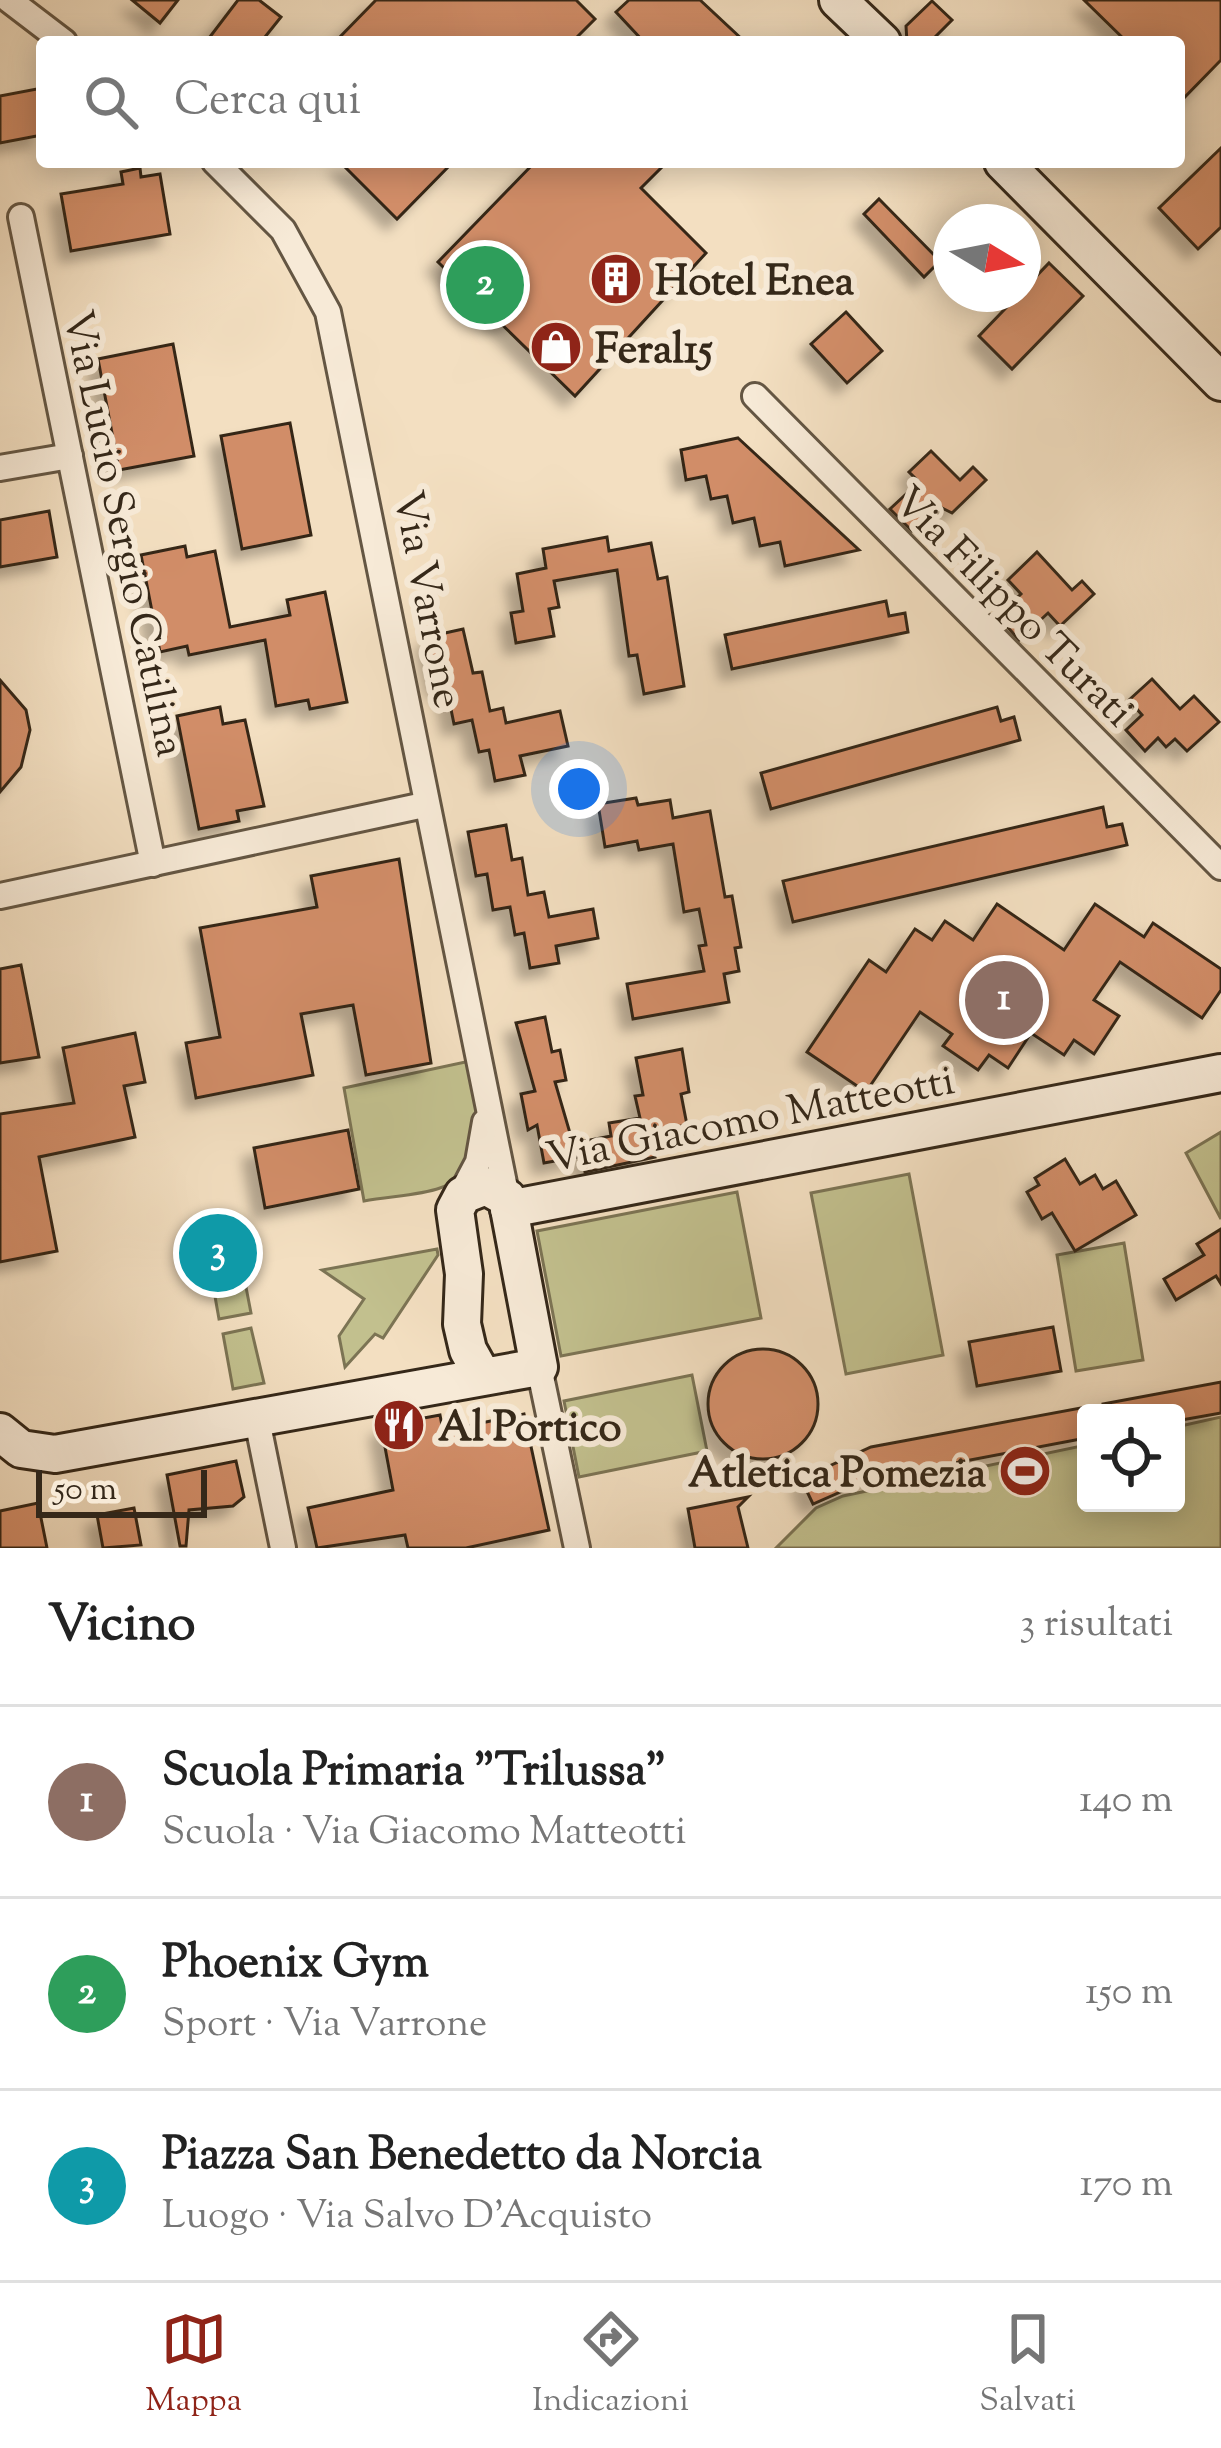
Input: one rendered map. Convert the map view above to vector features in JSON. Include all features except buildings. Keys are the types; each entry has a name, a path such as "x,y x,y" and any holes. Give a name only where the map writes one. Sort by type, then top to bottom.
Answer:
{"street":[{"path":"9,0 56,36"},
{"path":"838,0 876,36"},
{"name":"Via Varrone","path":"220,168 283,230 328,312 577,1548"},
{"path":"1009,168 1221,382"},
{"name":"Via Lucio Sergio Catilina","path":"21,217 153,864"},
{"name":"Via Filippo Turati","path":"755,396 1221,866"},
{"path":"0,468 70,456"},
{"path":"0,896 424,805"},
{"name":"Via Giacomo Matteotti","path":"457,1201 486,1186 508,1203 1221,1073"},
{"name":"Via Varrone","path":"457,1201 481,1150 484,1090"},
{"path":"457,1201 464,1274 462,1324 468,1350 483,1377"},
{"path":"372,1397 423,1369 462,1324"},
{"path":"0,1432 21,1449 55,1454 539,1367"},
{"path":"257,1420 283,1548"}],"shaded area":[{"path":"470,1061 477,1133 468,1167 457,1180 440,1188 364,1201 344,1088"},
{"path":"1221,1132 1221,1219 1186,1153"},
{"path":"909,1174 943,1355 846,1374 811,1193"},
{"path":"737,1192 761,1318 561,1356 537,1231"},
{"path":"1124,1243 1143,1360 1076,1371 1057,1255"},
{"path":"437,1249 438,1255 383,1338 375,1334 345,1367 339,1336 364,1299 322,1270"},
{"path":"239,1251 251,1313 219,1319 208,1257"},
{"path":"251,1328 264,1383 233,1389 223,1334"},
{"path":"692,1375 707,1451 579,1477 564,1401"},
{"name":"Atletica Pomezia","path":"1221,1417 1221,1548 776,1548 816,1508 843,1496 1077,1447 1077,1512 1185,1512 1185,1425"}],"place":[{"name":"Hotel Enea","path":"616,279"},
{"name":"Phoenix Gym","path":"485,285"},
{"name":"Feral15","path":"556,347"},
{"name":"Scuola Primaria \"Trilussa\"","path":"1004,1000"},
{"name":"Piazza San Benedetto da Norcia","path":"218,1253"},
{"name":"Al Portico","path":"399,1425"},
{"name":"Atletica Pomezia","path":"1025,1471"}]}
